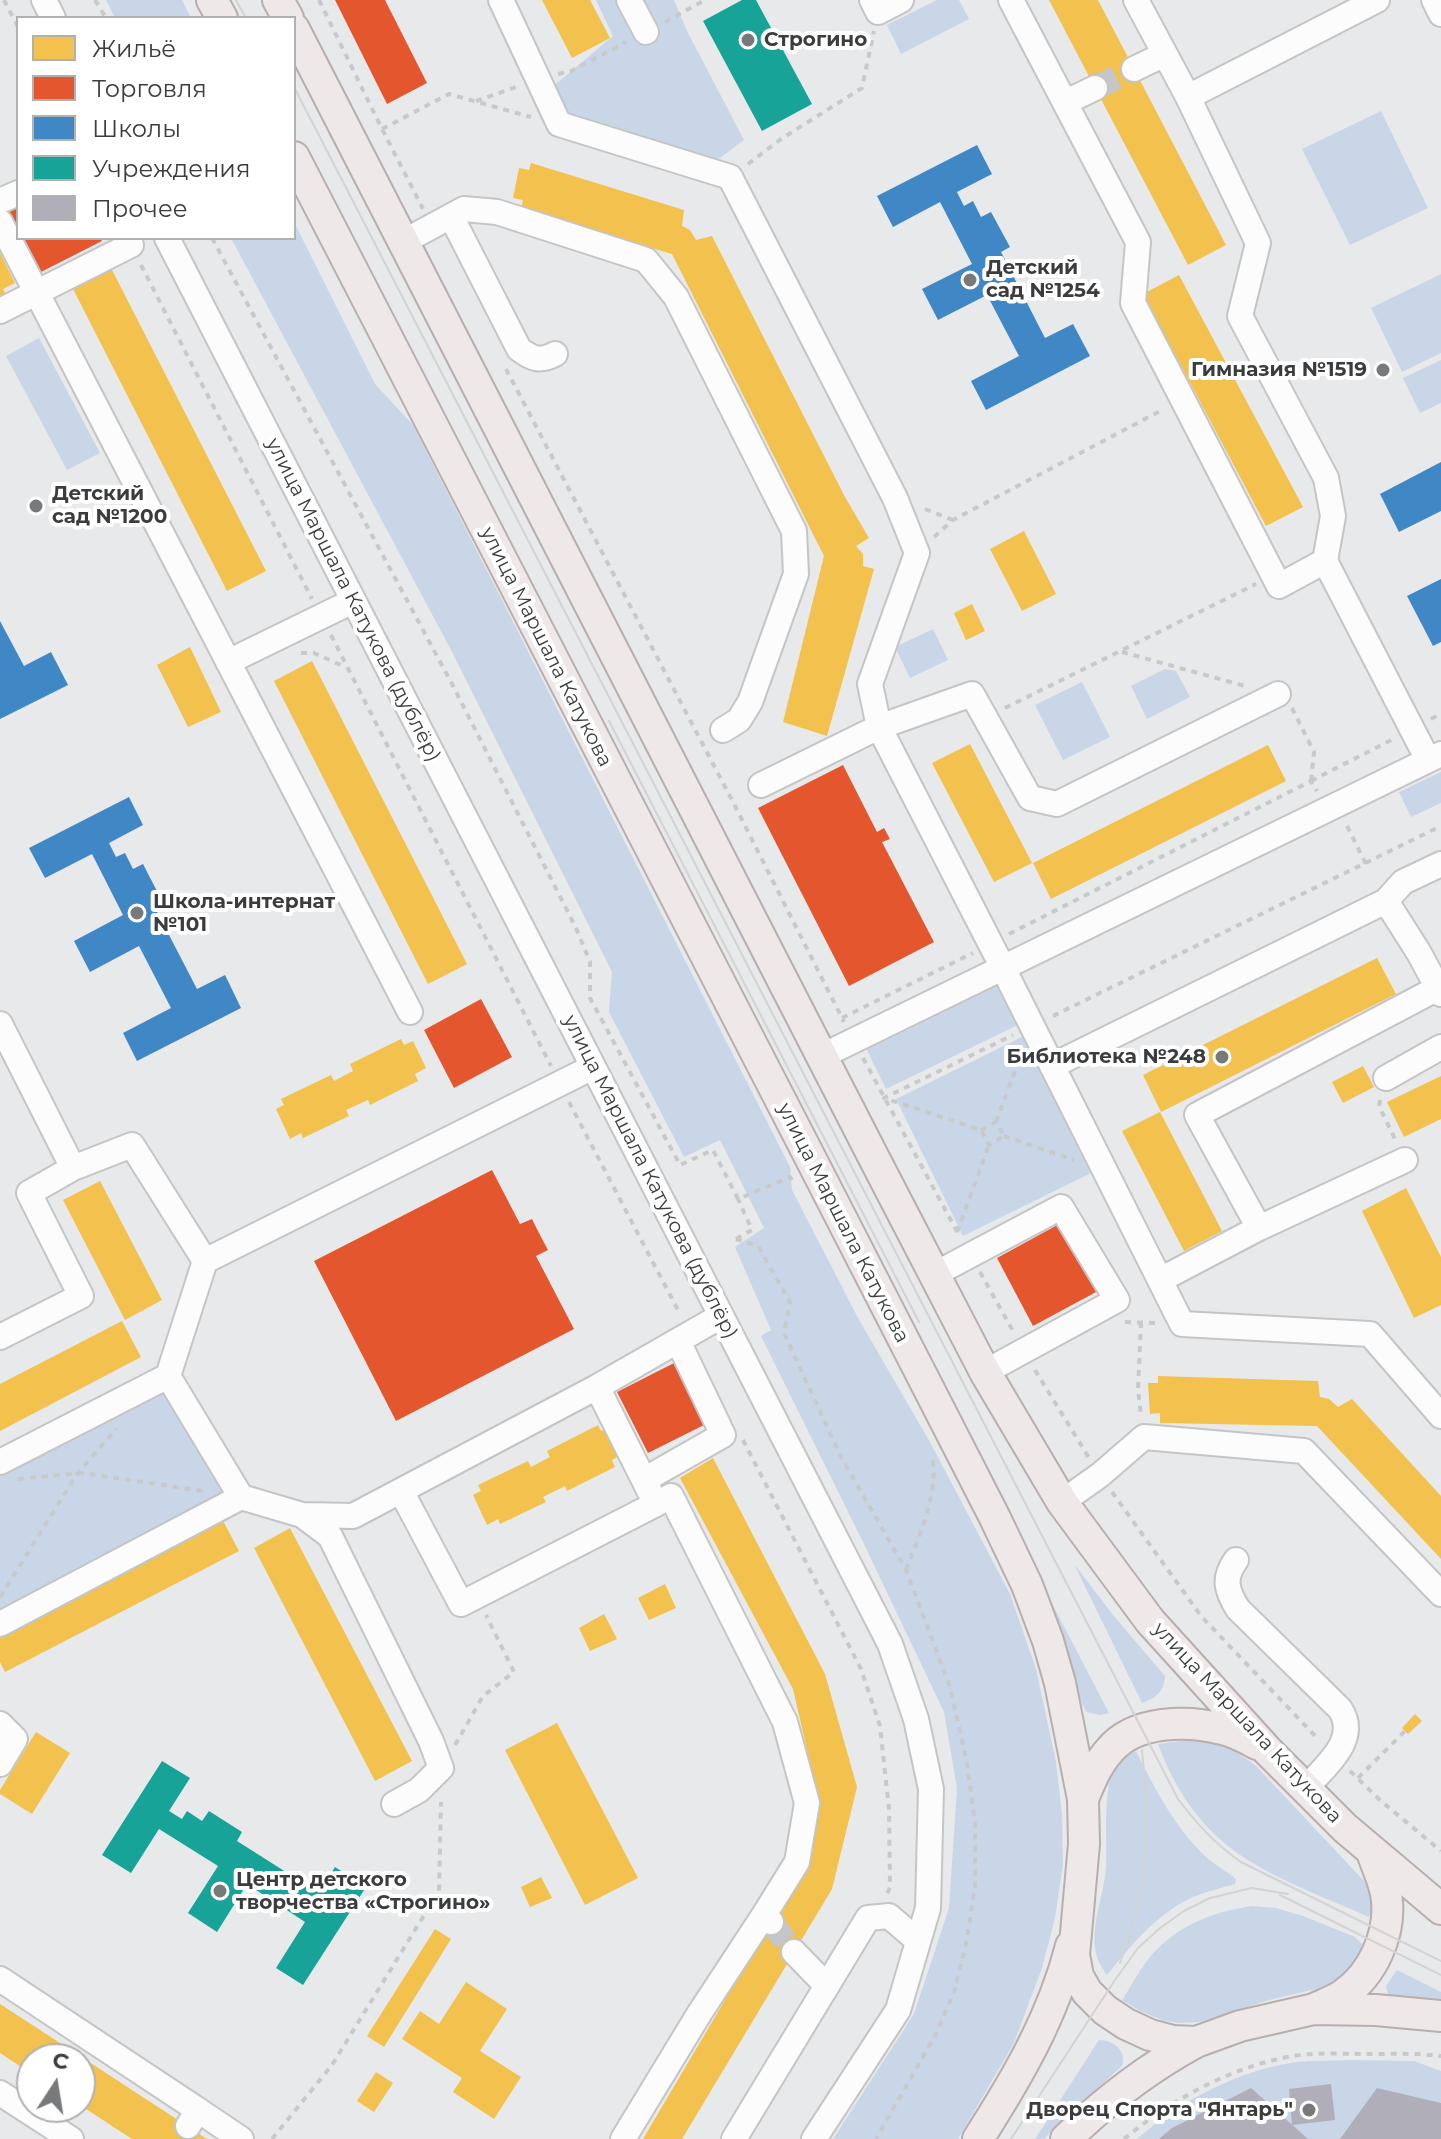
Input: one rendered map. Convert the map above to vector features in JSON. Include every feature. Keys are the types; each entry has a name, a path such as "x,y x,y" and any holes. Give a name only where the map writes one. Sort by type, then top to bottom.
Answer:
{"main road":[{"name":"улица Маршала Катукова","path":"296,33 985,1372 1062,1502 1150,1621 1267,1750 1372,1852 1441,1909"},
{"name":"улица Маршала Катукова","path":"296,161 1027,1585 1060,1683 1083,1799 1082,1879 1074,1955 1078,1976 1087,1992 1126,2024 1173,2041 1196,2042 1240,2026 1314,2009 1376,2010 1441,2016"},
{"path":"1083,1799 1095,1772 1111,1748 1142,1730 1181,1724 1215,1727 1267,1750"},
{"path":"1314,2009 1344,1994 1372,1965 1381,1946 1387,1901 1372,1852"},
{"path":"978,2139 1022,2068 1041,2030 1066,1964 1075,1928"},
{"path":"1066,2139 1096,2110 1133,2082 1196,2042"}],"street":[{"path":"501,0 559,124 730,177 895,498 917,553 870,684 879,727 1182,1324 1370,1334 1441,1416"},
{"path":"629,0 646,32"},
{"path":"875,6 901,0"},
{"path":"1011,0 1138,242 1133,303 1279,586 1325,561"},
{"path":"822,1056 1435,757 1412,729 1325,561 1333,516 1326,478 1240,316 1258,243 1188,97 1136,0"},
{"path":"1188,97 1377,0"},
{"path":"1434,0 1441,14"},
{"path":"1134,69 1165,54"},
{"path":"1066,102 1095,88"},
{"path":"403,242 464,209 497,212 646,260 676,297 794,531 796,574 750,702 739,720 723,730"},
{"path":"441,221 519,349 539,360 555,354"},
{"path":"0,222 410,1012"},
{"name":"улица Маршала Катукова (дублёр)","path":"168,240 890,1644 916,1719 931,1789 928,1908 898,2010 814,2139"},
{"path":"0,311 131,245"},
{"path":"228,662 353,601"},
{"path":"761,785 879,727 972,694 1030,798 1057,804 1277,694"},
{"path":"1052,1066 1386,901 1403,882 1441,864"},
{"path":"1259,1228 1197,1115 1439,991 1386,901"},
{"path":"1419,953 1441,942"},
{"path":"0,1024 73,1168"},
{"path":"1386,1078 1441,1047"},
{"path":"8,1471 168,1376 205,1261 593,1067"},
{"path":"0,1337 81,1296 29,1193 73,1168 132,1145 205,1261"},
{"path":"1160,1280 1259,1228 1405,1160"},
{"path":"935,1274 1061,1207 1117,1300 985,1372"},
{"path":"168,1376 241,1497 302,1515 353,1516 597,1387 721,1316"},
{"path":"644,1480 723,1435 684,1338"},
{"path":"597,1387 656,1504"},
{"path":"1062,1502 1100,1475 1144,1437 1304,1451 1441,1594"},
{"path":"401,1491 461,1604 671,1496 785,1722 807,1803 797,1862 768,1918 699,2014 623,2139"},
{"path":"0,1624 241,1497"},
{"path":"302,1515 330,1536 431,1741 441,1768 419,1790 394,1804"},
{"path":"1236,1560 1229,1569 1227,1584 1238,1609 1347,1719 1343,1745 1306,1788"},
{"path":"0,1724 15,1739 0,1764"},
{"path":"734,2139 868,1918 889,1916 918,1941"},
{"path":"794,1952 827,1986"},
{"path":"0,1979 193,2118 241,2139"},
{"path":"0,2093 71,2139"}],"path":[{"path":"4,0 16,23"},
{"path":"95,0 105,16"},
{"path":"319,0 382,129 441,221"},
{"path":"476,101 571,71 705,0"},
{"path":"730,177 781,139 862,88 875,6"},
{"path":"382,129 449,94 559,124"},
{"path":"213,240 451,682 576,928 590,962 590,998 680,1165 713,1150 752,1230 736,1239"},
{"path":"131,245 463,890 684,1338"},
{"path":"504,365 884,1098 1081,1447 1201,1616 1381,1801 1441,1851"},
{"path":"917,553 953,520 1170,406"},
{"path":"985,718 1274,575"},
{"path":"299,652 314,653 348,668"},
{"path":"1120,652 1277,694 1290,705 1314,752 1311,781 1441,714"},
{"path":"884,1098 1441,826"},
{"path":"981,1130 996,1122 1032,1026"},
{"path":"1386,1078 1379,1106 1405,1160"},
{"path":"884,1098 981,1130 989,1145"},
{"path":"996,1122 1004,1136 1105,1170"},
{"path":"957,1232 989,1145 1004,1136"},
{"path":"738,1199 790,1177"},
{"path":"1141,1322 1138,1390 1144,1437"},
{"path":"0,1597 77,1474 121,1424"},
{"path":"743,1438 861,1669 880,1726 889,1809 890,1887 875,1918"},
{"path":"906,1570 929,1511 935,1472 931,1444"},
{"path":"8,1471 77,1474 241,1497"},
{"path":"272,2139 332,2065 439,1891 441,1768 483,1696 514,1672 476,1595"},
{"path":"1358,1778 1405,1731"},
{"path":"1124,2139 1151,2117 1197,2089 1257,2064 1296,2056 1342,2054 1441,2056"}],"shaded area":[{"path":"106,0 182,0 190,16 114,16"},
{"path":"596,0 674,0 744,140 713,163 564,119 550,89 613,36"},
{"path":"937,0 959,0 969,19 901,54 887,25"},
{"path":"1381,111 1428,208 1350,245 1302,149"},
{"path":"296,226 375,384 413,425 790,1167 792,1190 858,1318 931,1444 1010,1594 1036,1669 1056,1762 1062,1814 1063,1864 1055,1918 1042,1968 1014,2043 958,2139 833,2139 914,2014 949,1908 957,1788 944,1712 761,1336 771,1330 735,1247 764,1228 720,1140 684,1157 609,1012 612,972 450,648 232,240 296,240"},
{"path":"1441,274 1441,353 1402,372 1371,308"},
{"path":"39,338 100,453 67,470 6,356"},
{"path":"1441,360 1441,403 1420,413 1403,378"},
{"path":"933,629 948,660 910,678 895,647"},
{"path":"1165,669 1176,671 1190,697 1147,719 1131,686"},
{"path":"1082,682 1110,737 1063,760 1035,705"},
{"path":"1441,772 1441,803 1411,817 1399,792"},
{"path":"999,982 1022,1023 886,1089 864,1044"},
{"path":"1028,1034 1095,1171 963,1236 896,1099"},
{"path":"168,1376 241,1497 0,1624 0,1462"},
{"path":"1074,1564 1165,1676 1161,1690 1151,1699 1142,1703"},
{"path":"1045,1590 1109,1713 1086,1712"},
{"path":"1194,1739 1228,1748 1257,1767 1366,1883 1373,1904 1369,1917 1255,1865 1211,1831 1184,1796 1158,1744"},
{"path":"1136,1751 1158,1793 1184,1832 1205,1856 1236,1879 1235,1884 1198,1895 1171,1909 1137,1940 1107,1975 1098,1959 1095,1937 1106,1868 1108,1788 1115,1766"},
{"path":"1251,1906 1276,1908 1303,1916 1355,1937 1364,1946 1355,1965 1329,1986 1269,2000 1200,2022 1165,2021 1122,2000 1146,1962 1168,1939 1206,1918"},
{"path":"1397,1970 1441,1992 1441,2003 1389,1999 1386,1986"},
{"path":"1099,2040 1118,2047 1123,2056 1122,2066 1044,2139 1035,2139"},
{"name":"Дворец Спорта \"Янтарь\"","path":"1414,2061 1441,2071 1441,2139 1137,2139 1211,2089 1253,2072 1296,2062"}],"building: Жильё":[{"path":"542,0 590,0 610,38 572,58"},
{"path":"1049,0 1098,0 1226,245 1188,265"},
{"path":"531,163 684,210 682,226 690,230 696,240 712,236 869,538 856,546 863,554 863,566 874,569 827,736 783,722 824,556 672,254 521,209 523,200 513,198 519,168 529,170"},
{"path":"0,253 15,283 3,289 7,296 0,299"},
{"path":"111,268 266,571 227,591 72,287"},
{"path":"1179,275 1303,507 1266,526 1143,294"},
{"path":"1024,531 1056,594 1022,611 990,549"},
{"path":"972,604 985,631 966,640 954,613"},
{"path":"190,647 221,712 188,727 157,665"},
{"path":"312,661 467,964 428,984 274,681"},
{"path":"970,744 1032,863 994,882 932,763"},
{"path":"1268,745 1286,781 1051,899 1033,863"},
{"path":"1377,958 1396,994 1161,1112 1143,1075"},
{"path":"401,1039 404,1045 413,1041 426,1068 415,1074 418,1081 370,1105 368,1100 346,1110 349,1116 303,1138 301,1133 290,1139 276,1109 284,1105 281,1099 331,1075 334,1081 353,1071 350,1064"},
{"path":"1363,1066 1374,1087 1343,1103 1332,1082"},
{"path":"1441,1076 1441,1119 1404,1137 1387,1102"},
{"path":"1160,1112 1222,1231 1184,1251 1122,1131"},
{"path":"100,1181 162,1300 125,1320 63,1200"},
{"path":"1406,1188 1441,1257 1441,1305 1414,1318 1362,1211"},
{"path":"122,1321 141,1357 0,1431 0,1384"},
{"path":"1158,1376 1318,1381 1320,1397 1329,1399 1338,1407 1352,1399 1441,1496 1441,1559 1317,1426 1160,1423 1160,1413 1150,1414 1148,1383 1158,1383"},
{"path":"598,1425 601,1431 610,1427 623,1454 612,1460 615,1467 567,1491 565,1486 543,1497 546,1502 500,1524 498,1519 487,1525 473,1495 481,1491 478,1485 528,1461 531,1467 550,1457 547,1451"},
{"path":"713,1458 825,1674 857,1787 832,1889 682,2139 643,2139 797,1878 816,1789 793,1689 680,1478"},
{"path":"220,1515 239,1551 5,1672 0,1662 0,1629"},
{"path":"290,1528 412,1761 375,1781 254,1548"},
{"path":"665,1584 676,1608 649,1620 638,1598"},
{"path":"604,1614 617,1639 590,1651 579,1628"},
{"path":"1415,1714 1422,1721 1408,1734 1402,1728"},
{"path":"557,1723 638,1878 585,1905 505,1750"},
{"path":"36,1732 70,1753 32,1814 0,1794 0,1790"},
{"path":"541,1877 552,1898 530,1907 521,1887"},
{"path":"435,1929 451,1939 384,2047 367,2036"},
{"path":"466,1982 507,2009 480,2051 521,2077 494,2119 453,2092 462,2078 402,2039 420,2011 439,2024"},
{"path":"0,2004 60,2043 16,2043 16,2064 0,2053"},
{"path":"96,2067 207,2139 132,2139 96,2115"},
{"path":"376,2072 393,2083 374,2112 357,2101"}],"building: Торговля":[{"path":"335,0 385,0 427,83 387,104"},
{"path":"16,204 16,231 4,210"},
{"path":"21,240 102,241 39,273"},
{"path":"843,765 877,832 884,828 890,839 882,842 934,942 849,986 758,808"},
{"path":"481,999 512,1057 454,1088 424,1030"},
{"path":"492,1170 520,1224 532,1219 548,1250 536,1256 574,1329 396,1421 314,1261"},
{"path":"1061,1223 1098,1291 1033,1326 997,1258"},
{"path":"674,1363 706,1424 648,1453 617,1392"}],"building: Школы":[{"path":"977,145 992,174 957,192 964,206 973,201 981,217 991,212 1010,247 1001,252 1045,338 1073,324 1090,356 986,410 971,381 1019,356 987,295 938,320 922,289 972,264 940,202 893,227 877,196"},
{"path":"1441,462 1441,511 1399,532 1380,494"},
{"path":"1441,579 1441,642 1433,646 1407,596"},
{"path":"0,621 24,666 51,652 68,685 0,719"},
{"path":"129,797 143,825 109,843 116,857 125,853 133,869 143,864 161,899 153,904 197,989 225,975 241,1008 137,1061 123,1033 171,1008 139,946 90,972 74,941 123,915 92,854 45,878 29,848"}],"building: Учреждения":[{"path":"742,0 756,0 812,104 762,131 703,21"},
{"path":"162,1761 190,1778 169,1811 182,1819 187,1811 202,1821 209,1811 242,1832 237,1841 319,1893 335,1867 366,1887 303,1985 276,1968 305,1922 247,1884 217,1932 188,1913 218,1866 159,1829 131,1873 102,1855"}],"building: Прочее":[{"path":"1331,2084 1335,2120 1292,2125 1289,2089"},
{"path":"1251,2088 1308,2139 1159,2139 1172,2128"},
{"path":"1377,2088 1441,2103 1441,2139 1340,2139"}],"tunnel":[{"path":"1095,88 1134,69"},
{"path":"771,1922 794,1952"}],"tram line":[{"path":"236,0 245,16"},
{"path":"296,91 1178,1799 1207,1833 1241,1862 1441,1961"},
{"path":"609,721 919,1322"},
{"path":"1120,1963 1137,1910 1146,1857 1142,1750"},
{"path":"1011,2139 1115,1980 1138,1948 1160,1928 1210,1898 1252,1888 1288,1894"},
{"path":"1280,1895 1441,1975"}],"place":[{"name":"Строгино","path":"748,40"},
{"name":"Детский сад №1254","path":"970,280"},
{"name":"Гимназия №1519","path":"1383,370"},
{"name":"Детский сад №1200","path":"36,506"},
{"name":"Школа-интернат №101","path":"137,913"},
{"name":"Библиотека №248","path":"1222,1057"},
{"name":"Центр детского творчества «Строгино»","path":"220,1891"},
{"name":"Дворец Спорта \"Янтарь\"","path":"1309,2110"}]}
